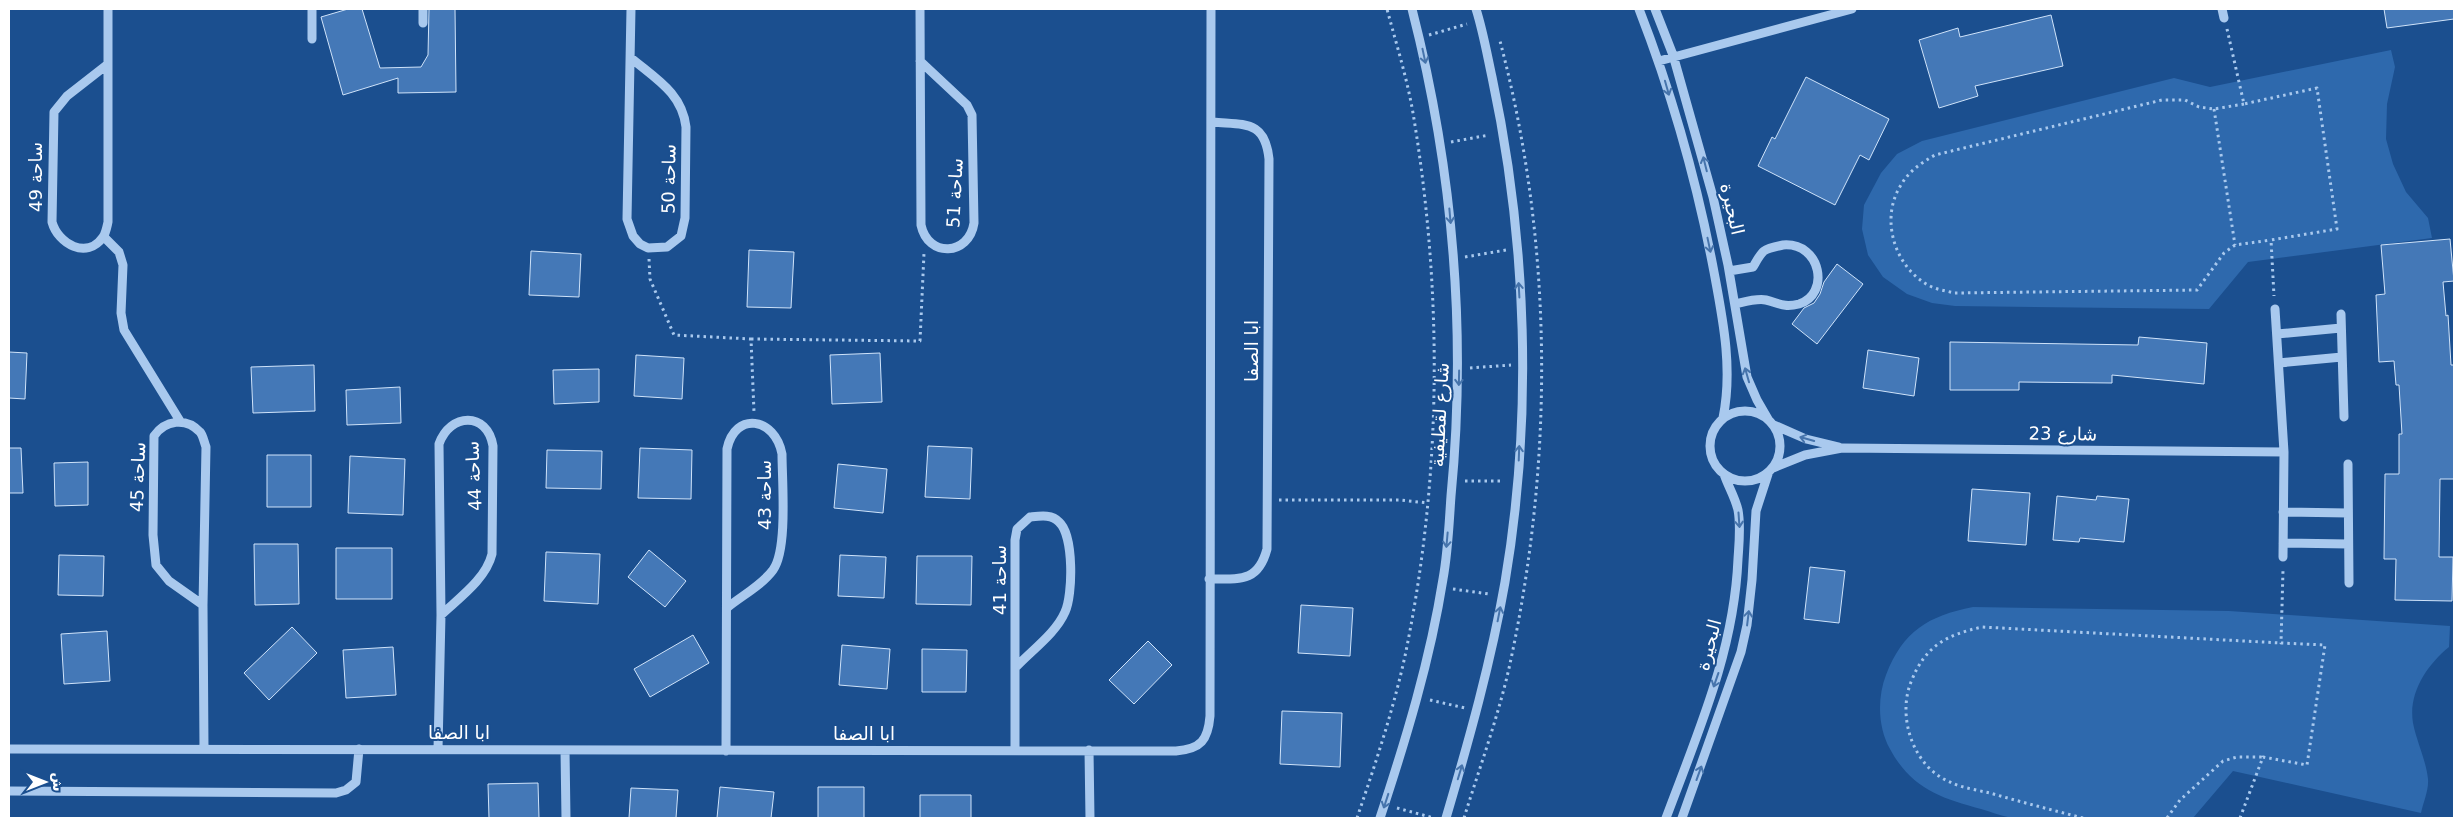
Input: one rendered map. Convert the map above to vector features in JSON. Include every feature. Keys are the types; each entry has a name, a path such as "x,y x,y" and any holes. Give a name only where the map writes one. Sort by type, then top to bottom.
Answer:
{"street":[{"path":"108,9 108,222 104,236 119,252 122,266 121,313 124,330 180,421 191,424 202,433 206,447 203,605 204,748"},
{"path":"312,9 312,39"},
{"path":"423,9 423,23"},
{"path":"631,9 627,219 633,236 640,244 648,248"},
{"name":"ساحة 51","path":"920,9 920,61 921,225 925,238 940,249 954,248 963,244 973,230 974,126 967,105 920,61"},
{"name":"ابا الصفا","path":"9,748 726,751 1190,750 1205,739 1209,728 1210,716 1211,9"},
{"name":"شارع لقطيفية","path":"1380,818 1418,697 1442,588 1453,480 1459,368 1454,259 1442,144 1412,9"},
{"path":"1446,818 1478,711 1502,596 1517,481 1522,364 1516,248 1502,133 1476,9"},
{"name":"البحيرة","path":"1639,9 1659,61 1686,150 1713,267 1728,366 1728,388 1723,418"},
{"name":"البحيرة","path":"1655,9 1673,55 1700,146 1729,268 1747,377 1757,400 1771,422"},
{"path":"1659,61 1673,55 1852,9"},
{"name":"ساحة 50","path":"631,58 680,104 686,127 684,227 675,242 667,247 648,248"},
{"name":"ساحة 49","path":"104,236 95,245 83,249 71,246 55,232 52,222 53,124 54,112 60,104 108,64"},
{"name":"ابا الصفا","path":"1210,579 1240,579 1255,573 1263,563 1267,549 1269,159 1268,143 1260,132 1249,126 1212,122"},
{"path":"1713,267 1753,267 1764,251 1779,245 1794,244 1810,253 1817,267 1818,280 1811,296 1801,304 1780,306 1764,299 1735,304"},
{"path":"2275,309 2284,452 2283,557"},
{"path":"2340,314 2344,417"},
{"path":"2277,334 2341,328"},
{"path":"2279,363 2342,357"},
{"path":"1746,410 1754,411 1771,422 1778,431 1781,446 1780,454 1770,471 1746,482 1738,481 1724,474 1714,462 1710,446 1713,430 1723,418 1746,410"},
{"name":"ساحة 45","path":"180,421 159,429 154,436 152,452 153,553 160,573 203,605"},
{"name":"ساحة 44","path":"438,749 441,615 439,444 443,432 450,425 458,421 471,421 481,424 488,430 493,446 492,554 490,562 479,578 441,615"},
{"name":"شارع 23","path":"1771,422 1806,439 1842,448"},
{"path":"726,751 728,607 727,449 730,438 735,431 742,426 754,423"},
{"name":"ساحة 43","path":"728,607 761,582 774,569 779,560 782,545 782,454 780,442 774,432 764,425 754,423"},
{"name":"شارع 23","path":"1770,471 1805,455 1842,448 2284,452"},
{"path":"2348,464 2349,583"},
{"name":"البحيرة","path":"1682,818 1731,685 1743,641 1752,580 1756,511 1770,471"},
{"name":"البحيرة","path":"1666,818 1719,672 1728,639 1738,578 1740,536 1738,508 1724,474"},
{"path":"2283,512 2348,513"},
{"name":"ساحة 41","path":"1015,750 1016,534 1018,529 1030,517 1050,517 1060,522 1068,539 1069,596 1066,610 1059,622 1016,666"},
{"path":"2283,543 2348,544"},
{"path":"1728,639 1743,641"},
{"path":"9,791 336,793 346,790 356,782 359,748"},
{"path":"565,750 566,818"},
{"path":"1090,750 1090,818"}],"path":[{"path":"1357,818 1379,752 1404,656 1421,563 1428,503 1435,385 1433,288 1427,210 1412,111 1387,9"},
{"path":"2223,13 2244,104"},
{"path":"1419,38 1479,21"},
{"path":"2317,88 2337,229 2235,245 2224,253 2196,290 1954,293 1932,286 1912,273 1898,254 1891,232 1892,208 1900,186 1915,168 1935,155 2162,100 2185,100 2199,107 2214,109 2244,104 2317,88"},
{"path":"2214,109 2235,245"},
{"path":"1442,144 1502,133"},
{"path":"648,248 650,279 674,335 751,339 920,341 925,238"},
{"path":"2271,240 2275,309"},
{"path":"1454,259 1516,248"},
{"path":"751,339 754,423"},
{"path":"1459,368 1522,364"},
{"path":"1453,480 1517,481"},
{"path":"1267,500 1400,500 1428,503"},
{"path":"2281,643 2283,557"},
{"path":"1442,588 1502,596"},
{"path":"2083,818 1949,782 1928,766 1913,744 1906,718 1907,692 1917,667 1934,646 1956,633 1982,627 2325,645 2307,765 2263,757 2237,757 2223,762 2180,800 2167,818"},
{"path":"1418,697 1478,711"},
{"path":"2240,818 2263,757"},
{"path":"1384,805 1435,818"}],"shaded area":[{"path":"2391,50 2395,67 2387,104 2386,139 2393,164 2406,192 2428,218 2432,238 2248,262 2209,309 1955,306 1932,303 1907,294 1883,277 1868,255 1862,229 1864,205 1881,173 1897,154 1922,141 2174,78 2210,87"},
{"path":"1973,607 2229,611 2450,626 2449,647 2433,662 2421,680 2413,701 2413,723 2428,779 2427,792 2421,813 2233,771 2193,818 2014,818 1966,805 1940,795 1917,782 1907,773 1890,749 1881,722 1881,693 1893,660 1900,647 1909,637 1930,621 1943,615"}],"building":[{"path":"348,9 362,9 380,68 421,67 428,55 429,9 455,9 456,92 398,93 398,78 343,95 321,17"},
{"path":"2384,9 2454,9 2454,19 2387,28"},
{"path":"2051,15 2063,66 1975,86 1978,96 1939,108 1919,40 1958,28 1960,37"},
{"path":"1806,77 1889,119 1869,160 1860,155 1835,205 1758,166 1772,137 1775,139"},
{"path":"2450,239 2454,281 2443,282 2446,316 2448,315 2451,365 2454,365 2454,479 2440,479 2439,557 2453,557 2452,601 2395,600 2396,559 2384,559 2385,474 2399,474 2399,434 2402,434 2399,385 2396,385 2394,361 2379,362 2376,295 2385,294 2381,245"},
{"path":"749,250 794,252 791,308 747,307"},
{"path":"531,251 581,254 579,297 529,295"},
{"path":"1837,264 1863,284 1817,344 1792,324 1804,308 1814,303 1820,294 1824,282"},
{"path":"2139,337 2207,343 2204,384 2112,375 2112,383 2019,382 2019,390 1950,390 1950,342 2138,345"},
{"path":"1868,350 1919,358 1914,396 1863,388"},
{"path":"9,352 27,353 25,399 9,398"},
{"path":"880,353 882,402 832,404 830,355"},
{"path":"636,355 684,358 682,399 634,396"},
{"path":"314,365 315,411 253,413 251,367"},
{"path":"599,369 599,402 554,404 553,370"},
{"path":"400,387 401,423 347,425 346,390"},
{"path":"928,446 972,448 970,499 925,497"},
{"path":"9,448 21,448 23,493 9,493"},
{"path":"640,448 692,450 691,499 638,498"},
{"path":"547,450 602,451 601,489 546,488"},
{"path":"267,455 311,455 311,507 267,507"},
{"path":"350,456 405,459 403,515 348,513"},
{"path":"88,462 88,505 55,506 54,463"},
{"path":"838,464 887,469 883,513 834,508"},
{"path":"1972,489 2030,493 2026,545 1968,541"},
{"path":"2057,496 2096,500 2097,496 2129,499 2124,542 2080,538 2079,542 2053,540"},
{"path":"254,544 298,544 299,604 255,605"},
{"path":"336,548 392,548 392,599 336,599"},
{"path":"649,550 686,581 665,607 628,577"},
{"path":"546,552 600,554 598,604 544,601"},
{"path":"59,555 104,556 103,596 58,595"},
{"path":"840,555 886,557 884,598 838,596"},
{"path":"917,556 972,556 971,605 916,604"},
{"path":"1810,567 1845,571 1839,623 1804,619"},
{"path":"1301,605 1353,608 1350,656 1298,653"},
{"path":"292,627 317,653 269,700 244,673"},
{"path":"107,631 110,681 64,684 61,634"},
{"path":"693,635 709,663 650,697 634,669"},
{"path":"1148,641 1172,665 1134,704 1109,680"},
{"path":"842,645 890,649 887,689 839,685"},
{"path":"393,647 396,695 346,698 343,650"},
{"path":"922,649 967,650 966,692 922,692"},
{"path":"1282,711 1342,713 1340,767 1280,764"},
{"path":"538,783 539,818 489,818 488,784"},
{"path":"720,787 774,792 771,818 717,818"},
{"path":"818,787 864,787 864,818 818,818"},
{"path":"631,788 678,790 676,818 629,818"},
{"path":"920,795 971,795 971,818 920,818"}]}
